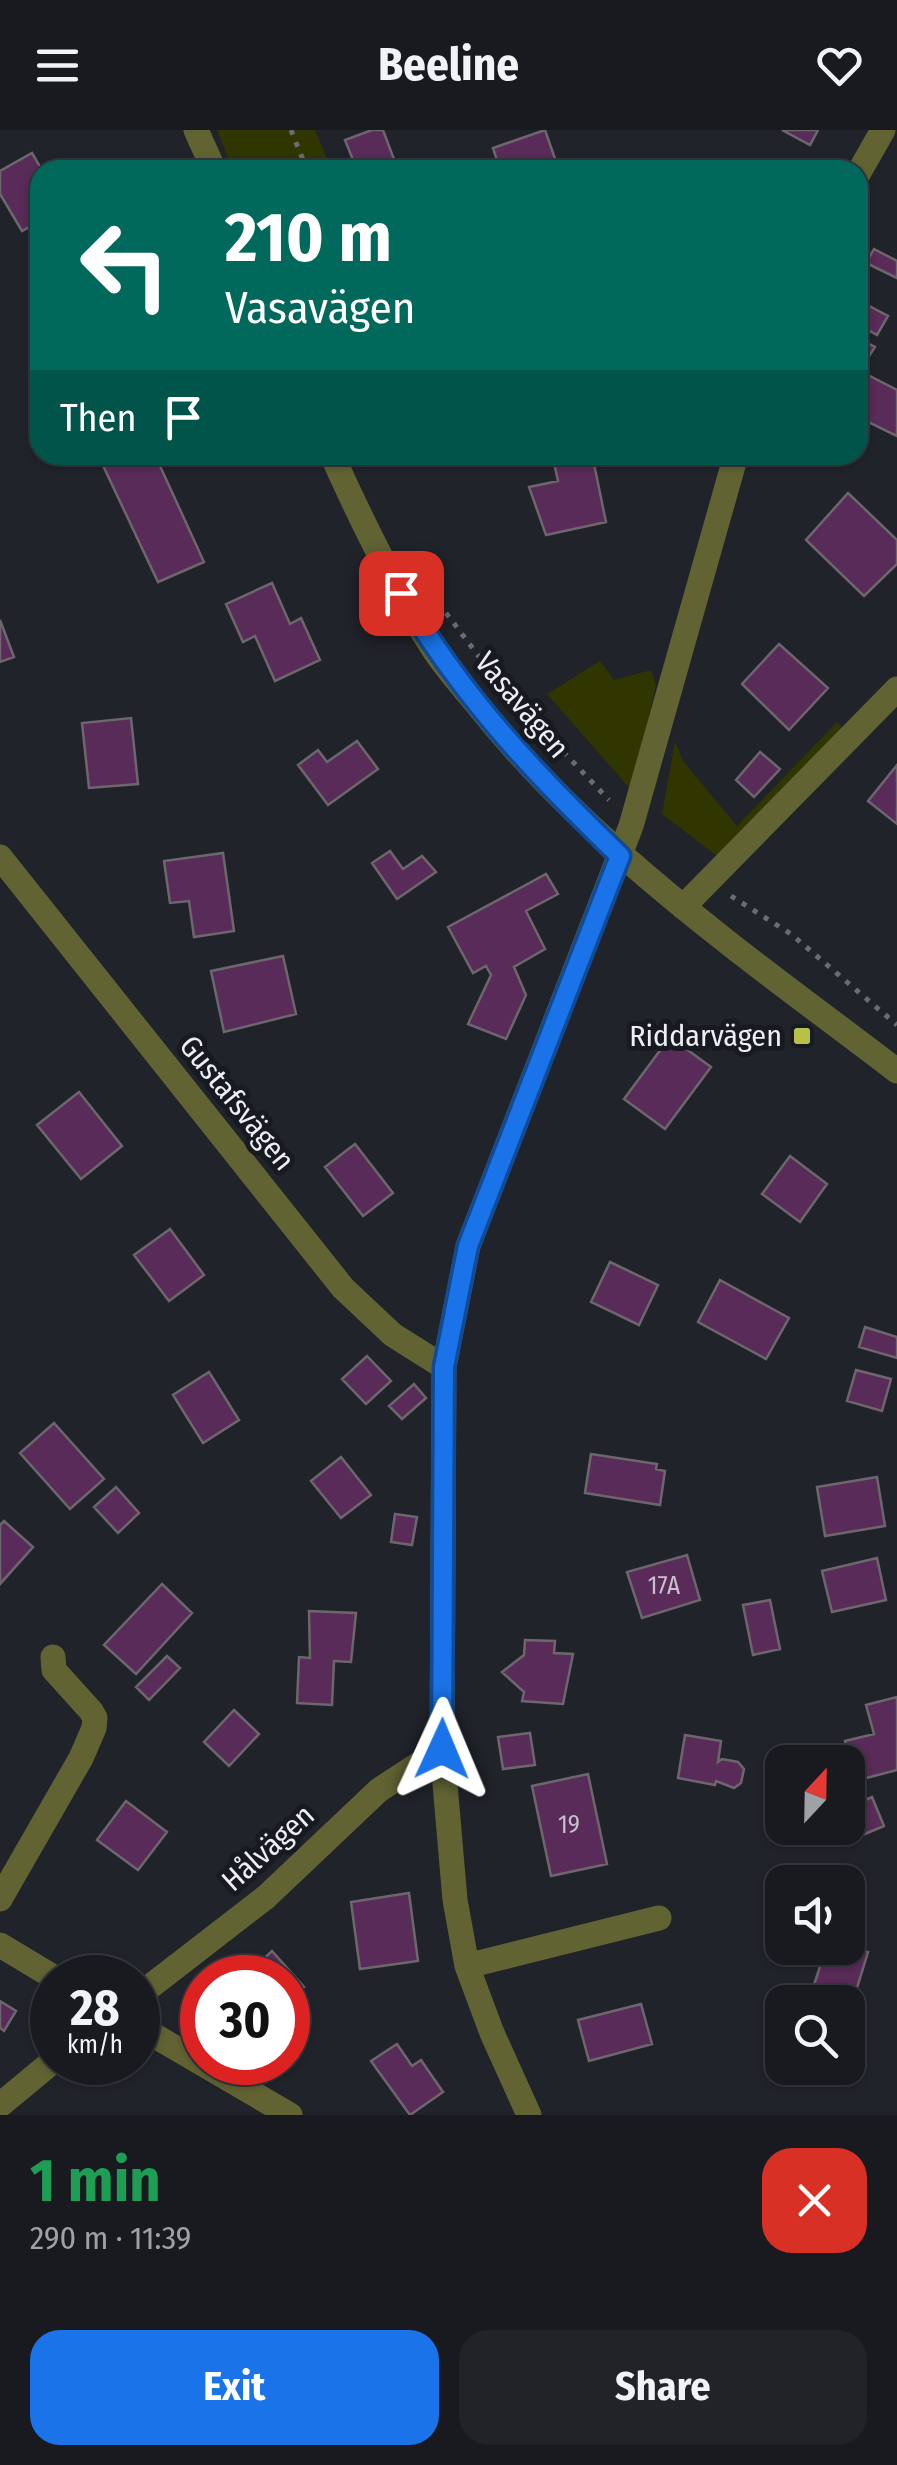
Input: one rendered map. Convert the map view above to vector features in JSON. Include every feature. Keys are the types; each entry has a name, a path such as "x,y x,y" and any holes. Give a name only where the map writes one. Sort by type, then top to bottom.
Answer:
{"street":[{"path":"196,130 210,160"},
{"path":"866,160 883,130"},
{"name":"Vasavägen","path":"337,465 384,563 435,652 540,779 620,856 682,907 897,1071"},
{"path":"529,2115 467,1966 455,1900 442,1749 444,1367 468,1246 620,856 733,465"},
{"path":"682,907 897,688"},
{"name":"Gustafsvägen","path":"0,857 343,1288 393,1335 444,1367"},
{"path":"0,1899 81,1758 94,1728 91,1711 54,1670 52,1657"},
{"name":"Hålvägen","path":"160,1979 266,1897 379,1790 442,1749"},
{"path":"467,1966 659,1918"},
{"path":"0,1946 30,1963"},
{"path":"160,2039 290,2115"},
{"path":"0,2105 30,2080"}],"path":[{"path":"291,130 303,160"},
{"path":"444,610 502,687 592,779 630,826"},
{"path":"707,882 791,934 897,1025"}],"green space":[{"path":"217,130 315,130 328,160 229,160"},
{"path":"600,661 614,680 651,670 656,685 632,791 547,694"},
{"path":"837,722 846,732 722,860 662,814 675,741 683,761 737,826"}],"building":[{"path":"383,130 394,160 353,160 345,140"},
{"path":"545,130 556,160 497,160 493,148"},
{"path":"782,130 818,130 810,145"},
{"path":"32,153 36,160 30,160 30,227 22,231 0,194 0,171"},
{"path":"874,249 897,261 897,278 868,264"},
{"path":"868,305 888,316 877,335 868,330"},
{"path":"868,375 897,390 897,436 868,422"},
{"path":"103,465 160,465 204,562 158,582"},
{"path":"554,465 594,465 606,522 546,535 529,487 558,481"},
{"path":"848,493 897,540 897,564 864,596 806,540"},
{"path":"272,583 290,624 301,618 320,660 275,681 255,636 243,642 226,604"},
{"path":"0,620 14,657 0,662"},
{"path":"779,644 828,688 789,730 742,684"},
{"path":"131,718 138,784 89,788 82,723"},
{"path":"357,741 378,769 328,805 298,765 318,750 327,762"},
{"path":"760,752 780,769 754,797 736,780"},
{"path":"897,765 897,824 868,801"},
{"path":"390,851 403,869 422,856 436,872 397,899 372,863"},
{"path":"223,853 234,931 194,937 189,901 170,903 164,861"},
{"path":"546,874 558,894 526,911 545,949 514,967 526,995 506,1039 468,1024 491,975 486,966 473,973 448,927"},
{"path":"283,956 296,1014 224,1032 211,971"},
{"path":"670,1037 711,1067 665,1129 624,1099"},
{"path":"79,1092 122,1146 81,1179 37,1125"},
{"path":"355,1144 393,1193 363,1216 325,1167"},
{"path":"790,1156 827,1184 800,1222 762,1194"},
{"path":"170,1229 204,1275 169,1301 134,1255"},
{"path":"610,1262 658,1285 639,1325 591,1302"},
{"path":"720,1280 789,1318 766,1359 698,1322"},
{"path":"865,1327 897,1337 897,1358 859,1347"},
{"path":"367,1356 391,1381 366,1404 342,1379"},
{"path":"856,1370 891,1379 882,1411 847,1401"},
{"path":"209,1372 239,1420 203,1443 173,1395"},
{"path":"414,1384 426,1398 402,1419 389,1406"},
{"path":"54,1423 104,1479 70,1509 20,1453"},
{"path":"591,1454 657,1464 656,1469 665,1471 660,1505 585,1493"},
{"path":"341,1457 371,1495 341,1518 311,1481"},
{"path":"877,1477 885,1526 825,1536 817,1487"},
{"path":"116,1487 139,1513 118,1533 94,1507"},
{"path":"395,1514 417,1517 412,1545 391,1542"},
{"path":"4,1521 33,1547 0,1584 0,1525"},
{"path":"687,1555 700,1600 642,1618 627,1572"},
{"path":"877,1558 886,1600 832,1612 822,1571"},
{"path":"162,1584 192,1613 136,1674 104,1645"},
{"path":"770,1600 780,1649 753,1655 743,1605"},
{"path":"309,1611 356,1613 351,1662 334,1661 332,1705 297,1703 299,1657 310,1658"},
{"path":"525,1640 555,1641 554,1653 573,1654 563,1704 522,1701 524,1692 502,1672 524,1655"},
{"path":"167,1656 180,1668 149,1700 136,1687"},
{"path":"897,1697 897,1770 865,1778 865,1745 846,1745 845,1741 874,1734 866,1705"},
{"path":"234,1710 259,1734 229,1766 204,1742"},
{"path":"530,1733 535,1765 503,1769 498,1737"},
{"path":"685,1735 721,1741 718,1762 738,1762 744,1769 741,1783 734,1788 716,1781 715,1785 678,1778"},
{"path":"588,1774 607,1864 551,1876 532,1786"},
{"path":"872,1797 884,1826 865,1834 865,1800"},
{"path":"126,1801 167,1832 138,1870 97,1840"},
{"path":"409,1893 418,1961 360,1969 351,1902"},
{"path":"820,1965 864,1965 858,1985 814,1985"},
{"path":"0,2001 16,2011 4,2031 0,2028"},
{"path":"641,2004 652,2044 589,2061 578,2020"},
{"path":"397,2044 412,2066 421,2060 443,2092 410,2115 371,2061"}],"place":[{"name":"Riddarvägen","path":"802,1036"}],"route":[{"path":"401,593 435,652 488,719 540,779 620,856 468,1246 457,1291 444,1367 442,1749"}]}
